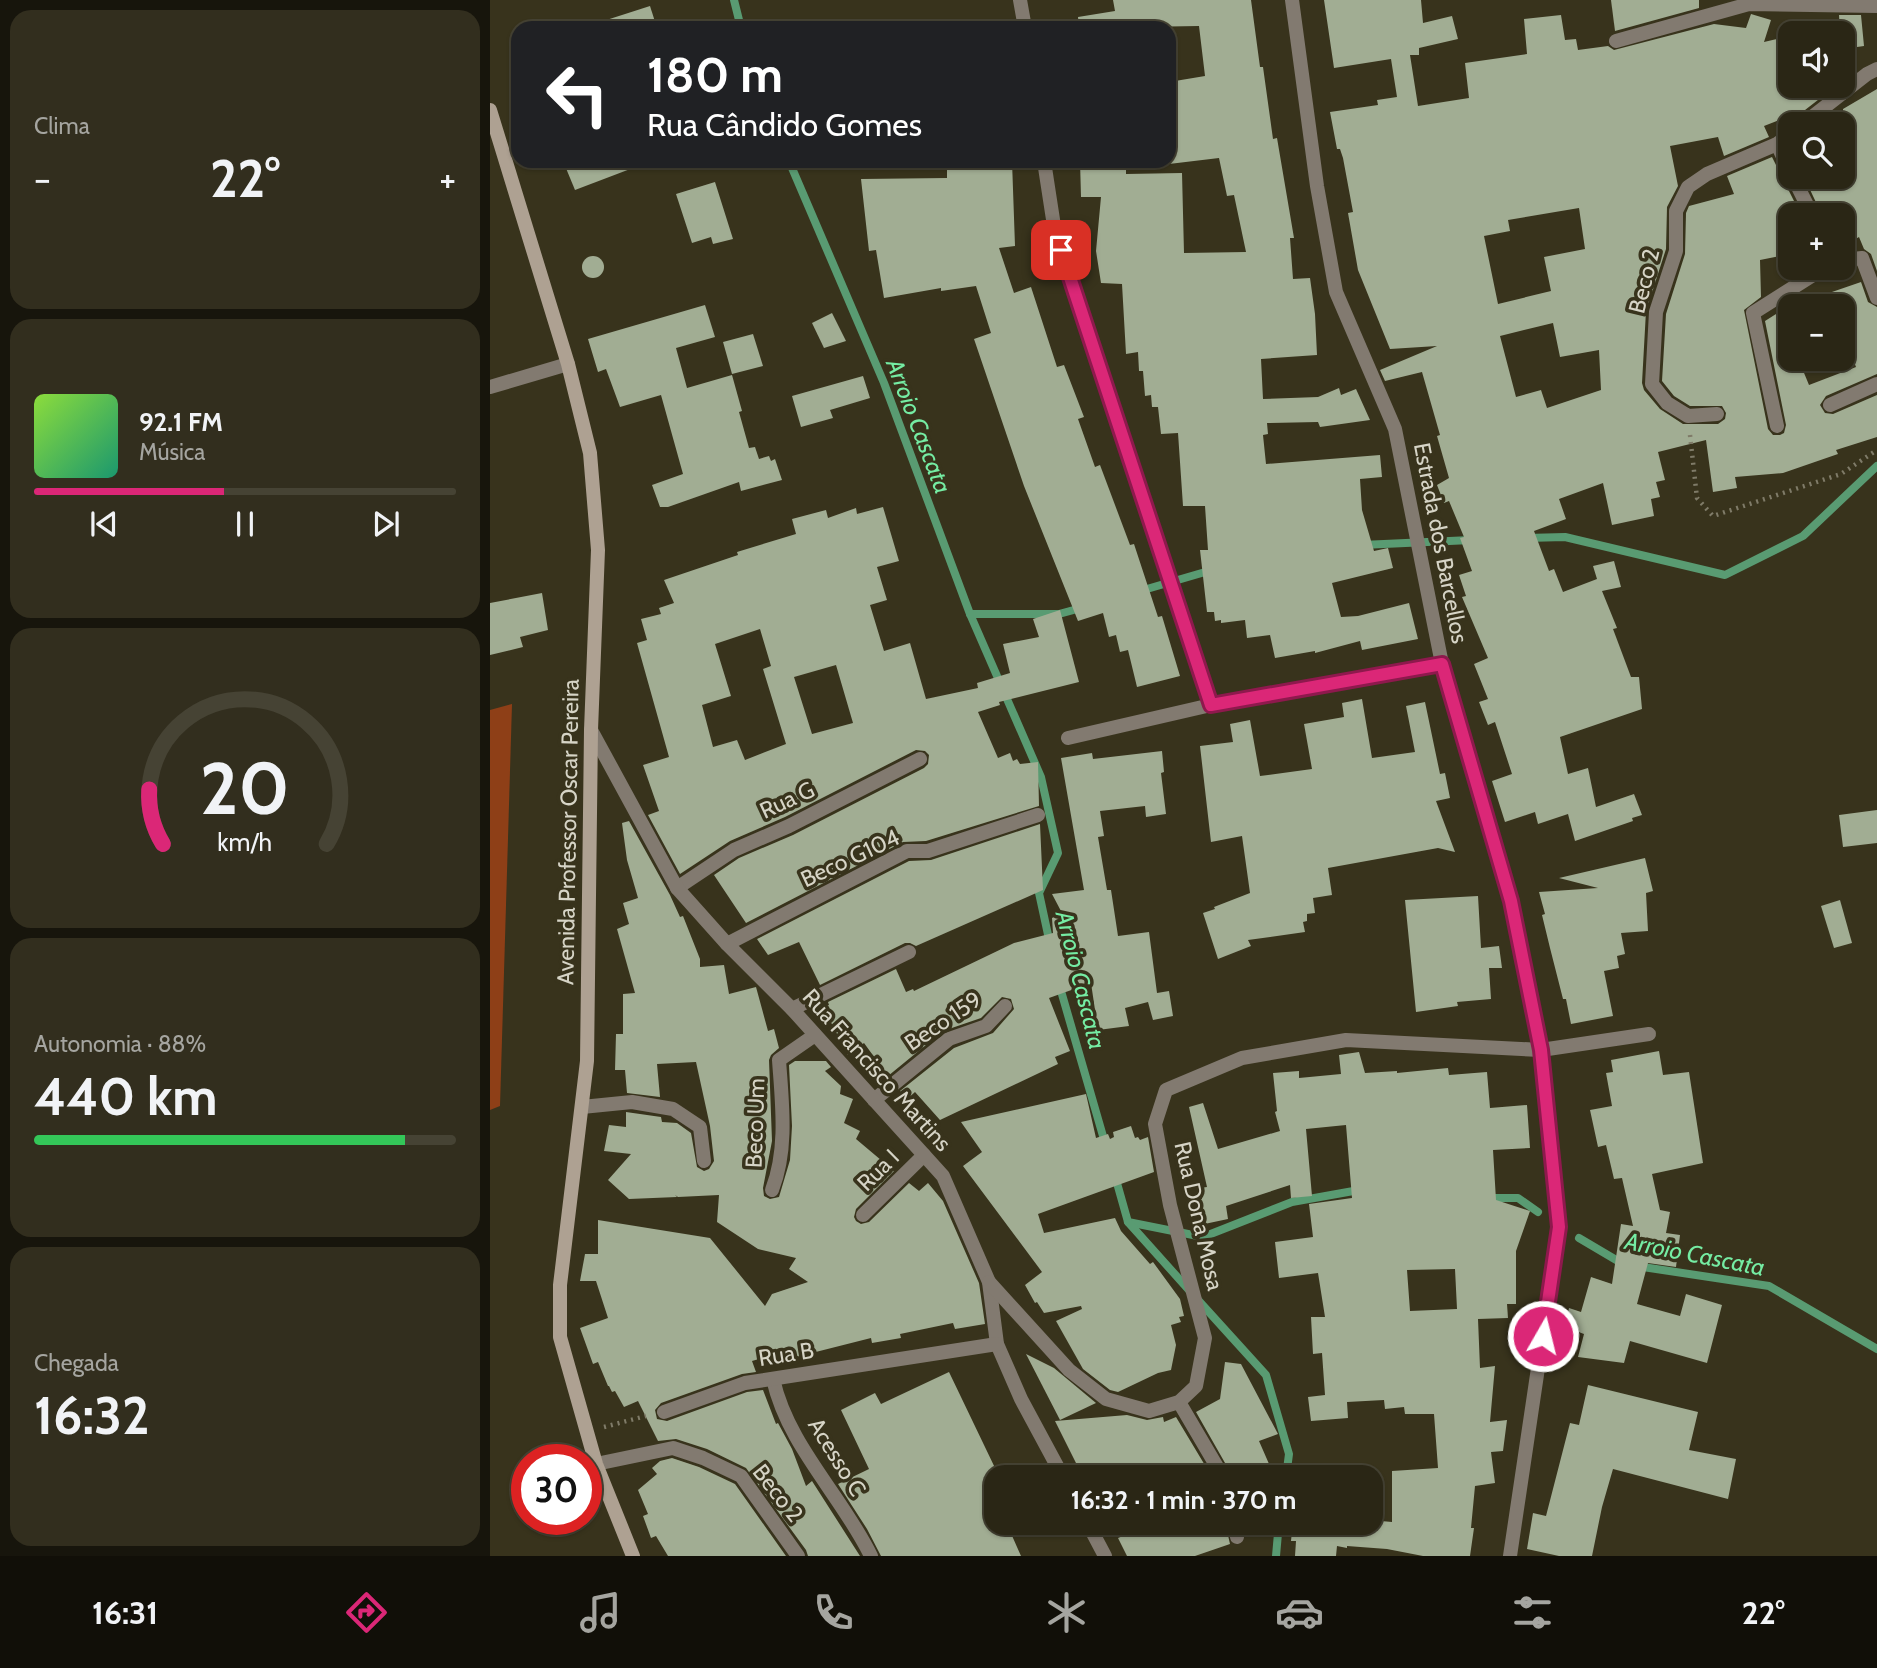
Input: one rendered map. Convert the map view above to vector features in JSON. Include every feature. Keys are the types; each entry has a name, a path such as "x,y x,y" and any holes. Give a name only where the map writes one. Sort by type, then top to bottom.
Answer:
{"main road":[{"name":"Avenida Professor Oscar Pereira","path":"490,110 568,364 590,453 598,550 591,730 587,1061 560,1285 560,1337 590,1444"},
{"name":"Avenida Professor Oscar Pereira","path":"602,1479 633,1556"}],"street":[{"path":"1020,0 1024,21"},
{"name":"Estrada dos Barcellos","path":"1292,0 1317,186 1336,292 1395,429 1442,664 1511,901 1541,1050 1559,1227 1510,1556"},
{"path":"1616,41 1749,4 1877,6"},
{"path":"1818,112 1877,69"},
{"name":"Beco 2","path":"1688,416 1667,403 1652,384 1656,312 1676,251 1676,211 1688,187 1707,174 1777,144"},
{"path":"1045,168 1054,226 1211,705"},
{"path":"1855,259 1862,258 1877,298"},
{"path":"1777,426 1753,313 1805,280"},
{"path":"490,387 568,364"},
{"path":"1830,405 1877,384"},
{"path":"1688,416 1717,414"},
{"path":"1068,738 1211,705 1442,664"},
{"name":"Rua Francisco Martins","path":"591,730 677,888 727,944 792,1009 943,1176 989,1282 997,1344 1021,1399 1057,1465"},
{"name":"Rua G","path":"677,888 734,849 789,826 920,759"},
{"name":"Beco G104","path":"727,944 907,851 928,850 1038,815"},
{"path":"792,1009 909,952"},
{"name":"Beco 159","path":"874,1100 948,1040 986,1026 1005,1006"},
{"path":"1541,1050 1649,1034"},
{"name":"Beco Um","path":"772,1190 780,1168 782,1107 779,1060 815,1035"},
{"name":"Rua Dona Mosa","path":"1179,1402 1196,1386 1205,1338 1170,1205 1156,1124 1166,1090 1242,1058 1346,1040 1541,1050"},
{"path":"582,1107 632,1102 673,1109 699,1127 704,1161"},
{"name":"Rua I","path":"863,1215 924,1155"},
{"path":"989,1282 1069,1370 1106,1399 1149,1411 1179,1402 1216,1465"},
{"name":"Rua B","path":"664,1412 745,1384 997,1344"},
{"name":"Acesso C","path":"773,1379 777,1396 792,1430 872,1556"},
{"name":"Beco 2","path":"602,1463 673,1448 703,1458 741,1476 798,1556"},
{"path":"1094,1535 1105,1556"}],"path":[{"path":"1688,416 1696,498 1713,516 1841,474 1877,450"},
{"path":"586,1432 664,1412"}],"shaded area":[{"path":"512,704 500,1106 490,1110 490,710"}],"building":[{"path":"1113,0 1251,0 1273,139 1277,138 1294,238 1290,238 1293,279 1310,278 1317,355 1261,359 1263,399 1318,397 1339,388 1341,395 1356,389 1370,420 1320,427 1318,422 1267,423 1268,434 1263,435 1266,464 1380,455 1382,477 1360,479 1362,510 1374,551 1388,548 1393,568 1332,583 1341,617 1358,616 1409,603 1418,639 1362,650 1360,641 1315,653 1275,658 1270,635 1247,638 1245,620 1221,623 1221,620 1215,621 1214,612 1207,612 1200,550 1208,550 1205,506 1183,506 1178,433 1161,434 1158,407 1152,407 1151,395 1145,396 1138,352 1126,354 1122,284 1101,283 1096,251 1101,197 1081,197 1080,168 1126,168 1126,174 1182,173 1184,253 1246,252 1234,195 1227,196 1219,158 1176,163 1176,81 1205,76 1199,26 1176,26 1176,21 1078,21 1078,17 1115,11"},
{"path":"1324,0 1421,0 1423,23 1452,16 1458,39 1419,48 1419,55 1410,55 1418,106 1469,98 1465,63 1527,54 1524,19 1561,15 1565,40 1576,39 1578,50 1608,46 1614,50 1714,24 1746,28 1751,14 1771,20 1764,42 1778,39 1778,98 1820,98 1800,112 1778,112 1778,121 1764,126 1769,137 1724,156 1718,137 1670,146 1678,186 1667,207 1666,249 1646,311 1642,383 1644,390 1660,409 1683,424 1718,424 1725,419 1726,413 1722,406 1690,406 1674,396 1662,381 1666,314 1685,254 1686,213 1689,206 1734,194 1727,176 1772,157 1778,169 1778,189 1788,189 1795,203 1778,203 1778,256 1760,260 1761,297 1744,310 1768,429 1773,435 1784,433 1786,425 1765,321 1778,313 1778,371 1803,371 1809,385 1846,371 1855,371 1856,367 1855,294 1826,294 1861,282 1868,302 1877,307 1877,374 1826,396 1820,405 1825,413 1833,414 1877,395 1877,437 1836,450 1838,454 1783,473 1735,477 1737,488 1713,492 1706,440 1658,452 1665,480 1656,482 1660,497 1651,499 1654,516 1612,525 1603,483 1559,499 1566,519 1534,531 1549,571 1554,569 1563,592 1597,579 1593,566 1614,561 1621,587 1602,591 1617,628 1613,629 1631,677 1639,677 1642,709 1560,737 1568,774 1588,768 1596,807 1634,794 1642,815 1632,818 1633,821 1575,841 1568,814 1538,824 1535,812 1505,822 1492,781 1512,774 1495,722 1488,725 1479,702 1488,699 1474,664 1488,658 1462,597 1466,596 1459,575 1472,571 1460,538 1464,537 1449,501 1444,503 1437,485 1449,478 1437,436 1440,435 1422,372 1385,381 1380,370 1437,346 1390,349 1358,270 1348,213 1353,212 1343,158 1340,149 1337,149 1330,112 1378,105 1377,100 1397,97 1391,59 1334,68","holes":["1579,208 1585,249 1544,257 1551,291 1498,304 1484,236 1510,231 1508,220","1553,323 1560,357 1599,350 1601,390 1547,408 1541,390 1516,397 1500,336"]},
{"path":"1611,0 1699,0 1699,8 1615,31"},
{"path":"650,6 655,21 603,21"},
{"path":"1839,15 1861,15 1864,46 1855,47 1855,21 1839,21"},
{"path":"1877,89 1877,271 1871,254 1864,249 1859,237 1855,239 1855,203 1816,203 1810,189 1855,189 1855,112 1843,112 1843,109"},
{"path":"566,168 633,168 575,190"},
{"path":"947,168 1012,168 1015,246 999,248 1014,293 1031,287 1057,367 1064,365 1084,417 1078,419 1095,467 1100,465 1130,545 1134,544 1158,617 1162,616 1180,676 1137,687 1128,650 1120,652 1116,635 1109,637 1103,613 1078,621 1024,486 974,339 991,333 976,286 941,291 941,288 884,298 876,250 869,251 861,179 947,178"},
{"path":"715,182 733,239 713,244 711,237 692,243 676,194"},
{"path":"593,256 601,259 604,267 601,275 593,278 585,275 582,267 585,259"},
{"path":"705,305 715,337 676,348 687,388 732,375 749,448 755,447 759,459 769,456 771,461 775,459 782,480 741,491 739,482 668,507 660,507 652,485 683,474 661,395 620,407 606,369 598,372 588,339"},
{"path":"832,313 846,341 824,348 812,323"},
{"path":"753,334 763,366 732,374 723,342"},
{"path":"863,376 870,398 830,410 833,418 801,427 792,396"},
{"path":"883,507 899,561 877,567 887,600 870,605 884,651 910,643 926,699 978,688 977,683 1010,673 1003,644 1039,637 1033,619 1060,610 1079,682 999,702 1000,705 978,712 998,758 1010,753 1013,761 1017,759 1020,764 1038,762 1039,806 926,841 903,842 746,923 714,875 739,858 793,835 924,768 928,764 929,755 925,751 916,750 785,817 730,841 680,874 648,815 659,811 643,765 669,757 637,643 647,640 641,619 661,614 659,608 674,603 664,580 738,555 737,552 796,534 792,519 826,510 828,518 856,508 857,514","holes":["760,629 771,666 763,669 786,744 745,760 737,740 713,747 702,705 731,696 715,644","836,665 853,723 812,734 794,677"]},
{"path":"542,593 548,630 520,637 523,647 490,655 490,603"},
{"path":"1362,699 1372,758 1415,752 1406,706 1425,702 1440,774 1445,773 1450,798 1436,801 1455,852 1438,848 1328,868 1332,895 1313,898 1315,913 1307,914 1307,921 1303,922 1305,932 1248,940 1251,946 1218,959 1203,913 1250,893 1242,836 1211,842 1200,746 1233,742 1230,724 1250,720 1260,776 1312,769 1304,724 1344,717 1342,703"},
{"path":"1162,751 1164,772 1161,773 1166,814 1146,817 1145,806 1100,811 1104,836 1098,837 1107,890 1111,890 1118,936 1149,932 1157,993 1169,991 1173,1016 1153,1020 1148,1002 1125,1008 1129,1026 1098,1030 1091,983 1049,998 1070,1051 1055,1057 1058,1064 940,1120 915,1092 906,1100 900,1091 954,1048 993,1033 1014,1009 1011,999 1002,997 981,1018 943,1031 888,1076 864,1043 848,1055 823,1007 829,1005 828,1002 896,969 906,992 913,989 914,991 1014,943 1053,933 1052,918 1062,913 1052,894 1084,890 1061,758 1092,753 1093,759"},
{"path":"1877,810 1877,843 1843,847 1839,815"},
{"path":"629,821 680,917 683,916 700,959 700,967 724,965 729,994 756,987 768,1031 774,1029 779,1048 769,1060 772,1141 763,1188 764,1196 770,1199 779,1197 790,1160 792,1126 789,1065 795,1061 826,1061 831,1067 825,1071 841,1086 840,1094 853,1099 844,1123 860,1131 856,1139 894,1171 856,1209 856,1221 861,1224 869,1222 909,1183 919,1191 928,1183 943,1201 979,1283 985,1324 955,1329 953,1323 900,1334 901,1338 872,1343 871,1338 792,1358 789,1350 752,1361 756,1372 742,1374 661,1403 655,1410 657,1419 667,1421 747,1392 763,1390 776,1424 778,1423 792,1449 806,1486 812,1481 860,1556 808,1556 746,1468 707,1449 676,1439 658,1441 638,1401 624,1407 615,1391 612,1392 598,1362 593,1364 580,1328 608,1318 596,1281 580,1281 585,1254 598,1254 598,1220 710,1238 765,1306 772,1294 808,1282 789,1269 796,1258 758,1249 717,1222 719,1195 629,1199 608,1180 631,1154 604,1151 609,1125 626,1127 626,1112 661,1117 662,1122 677,1123 691,1133 697,1167 704,1171 709,1169 714,1161 710,1126 696,1062 657,1064 660,1097 627,1093 625,1070 615,1070 616,1034 623,1034 623,994 635,993 617,929 629,924 623,903 638,898 627,860 622,823"},
{"path":"1040,824 1043,890 916,946 905,943 820,985 799,942 768,955 757,939 909,861 931,860"},
{"path":"1645,858 1653,891 1646,893 1648,931 1621,933 1625,954 1617,956 1619,968 1604,971 1613,1016 1571,1024 1542,915 1545,914 1539,892 1598,888 1559,878"},
{"path":"1478,896 1481,948 1499,946 1502,968 1489,968 1491,999 1457,1002 1458,1006 1416,1012 1405,900"},
{"path":"1840,900 1852,943 1834,948 1821,906"},
{"path":"1659,1051 1663,1075 1689,1072 1703,1163 1652,1174 1660,1210 1670,1212 1666,1233 1680,1235 1676,1267 1648,1263 1637,1304 1680,1316 1686,1294 1722,1305 1707,1363 1630,1341 1624,1363 1578,1357 1584,1334 1565,1327 1569,1308 1581,1312 1591,1277 1612,1284 1621,1224 1633,1226 1622,1178 1614,1179 1606,1145 1598,1147 1590,1110 1612,1106 1606,1073 1613,1072 1611,1060"},
{"path":"1359,1052 1365,1073 1448,1068 1449,1075 1487,1072 1490,1108 1527,1105 1530,1148 1493,1150 1496,1200 1530,1211 1516,1251 1516,1304 1507,1304 1508,1318 1478,1319 1480,1368 1495,1366 1490,1422 1507,1420 1503,1451 1491,1452 1495,1483 1475,1486 1470,1556 1423,1556 1387,1549 1337,1546 1336,1556 1295,1556 1296,1541 1291,1541 1292,1535 1383,1535 1383,1521 1392,1522 1392,1471 1438,1468 1434,1414 1405,1414 1404,1407 1385,1409 1384,1400 1347,1402 1348,1418 1311,1421 1308,1397 1325,1395 1322,1353 1313,1354 1311,1317 1325,1317 1318,1273 1279,1278 1275,1242 1313,1237 1309,1204 1352,1198 1346,1125 1306,1129 1312,1196 1291,1198 1290,1185 1226,1206 1228,1219 1195,1226 1190,1202 1202,1199 1200,1188 1207,1187 1189,1107 1203,1103 1218,1149 1280,1131 1275,1112 1273,1073 1299,1071 1299,1078 1341,1074 1339,1055","holes":["1455,1269 1457,1309 1410,1311 1407,1270"]},
{"path":"1086,1094 1096,1138 1108,1134 1110,1139 1114,1137 1113,1132 1131,1126 1135,1138 1140,1140 1148,1137 1154,1172 1038,1214 1044,1233 1115,1218 1121,1231 1150,1264 1153,1262 1180,1299 1184,1316 1179,1317 1181,1322 1171,1325 1176,1345 1171,1370 1158,1373 1118,1392 1110,1390 1083,1369 1056,1321 1082,1309 1081,1306 1044,1313 1037,1302 1035,1303 1025,1285 1042,1272 963,1166 982,1152 961,1122"},
{"path":"1026,1354 1054,1368 1096,1403 1060,1420"},
{"path":"1225,1362 1241,1364 1278,1434 1259,1441 1270,1465 1226,1465 1196,1412 1220,1399"},
{"path":"949,1372 994,1465 984,1465 984,1535 1012,1535 1021,1556 881,1556 838,1484 869,1469 841,1410 875,1393 881,1404"},
{"path":"1588,1385 1698,1412 1689,1450 1736,1459 1728,1499 1613,1469 1592,1556 1559,1556 1527,1549 1533,1513 1546,1516 1570,1423 1579,1425"},
{"path":"1127,1415 1147,1420 1163,1417 1164,1422 1176,1417 1205,1465 1077,1465 1055,1421"},
{"path":"672,1458 735,1484 786,1556 668,1556 656,1536 651,1538 643,1516 648,1514 638,1490 657,1474 652,1468 660,1461"},
{"path":"1228,1535 1230,1544 1195,1556 1127,1556 1118,1538"}],"waterway":[{"name":"Arroio Cascata","path":"734,0 739,21"},
{"name":"Arroio Cascata","path":"792,168 884,383 970,614 1041,777 1058,853 1039,893 1050,944"},
{"path":"1526,538 1565,537 1725,575 1803,536 1877,466"},
{"path":"1362,545 1471,540"},
{"path":"1140,591 1212,570"},
{"path":"970,614 1059,614 1081,608"},
{"name":"Arroio Cascata","path":"1059,984 1105,1143"},
{"name":"Arroio Cascata","path":"1115,1176 1128,1222 1203,1237 1292,1202 1359,1190"},
{"name":"Arroio Cascata","path":"1485,1198 1518,1198 1538,1212"},
{"path":"1128,1222 1189,1290"},
{"name":"Arroio Cascata","path":"1579,1238 1623,1264"},
{"name":"Arroio Cascata","path":"1636,1266 1769,1286 1877,1349"},
{"path":"1198,1300 1266,1375 1289,1454 1288,1465"},
{"path":"1276,1556 1278,1535"}],"route":[{"path":"1061,250 1211,705 1442,664 1511,901 1541,1050 1559,1227 1543,1336"}]}
